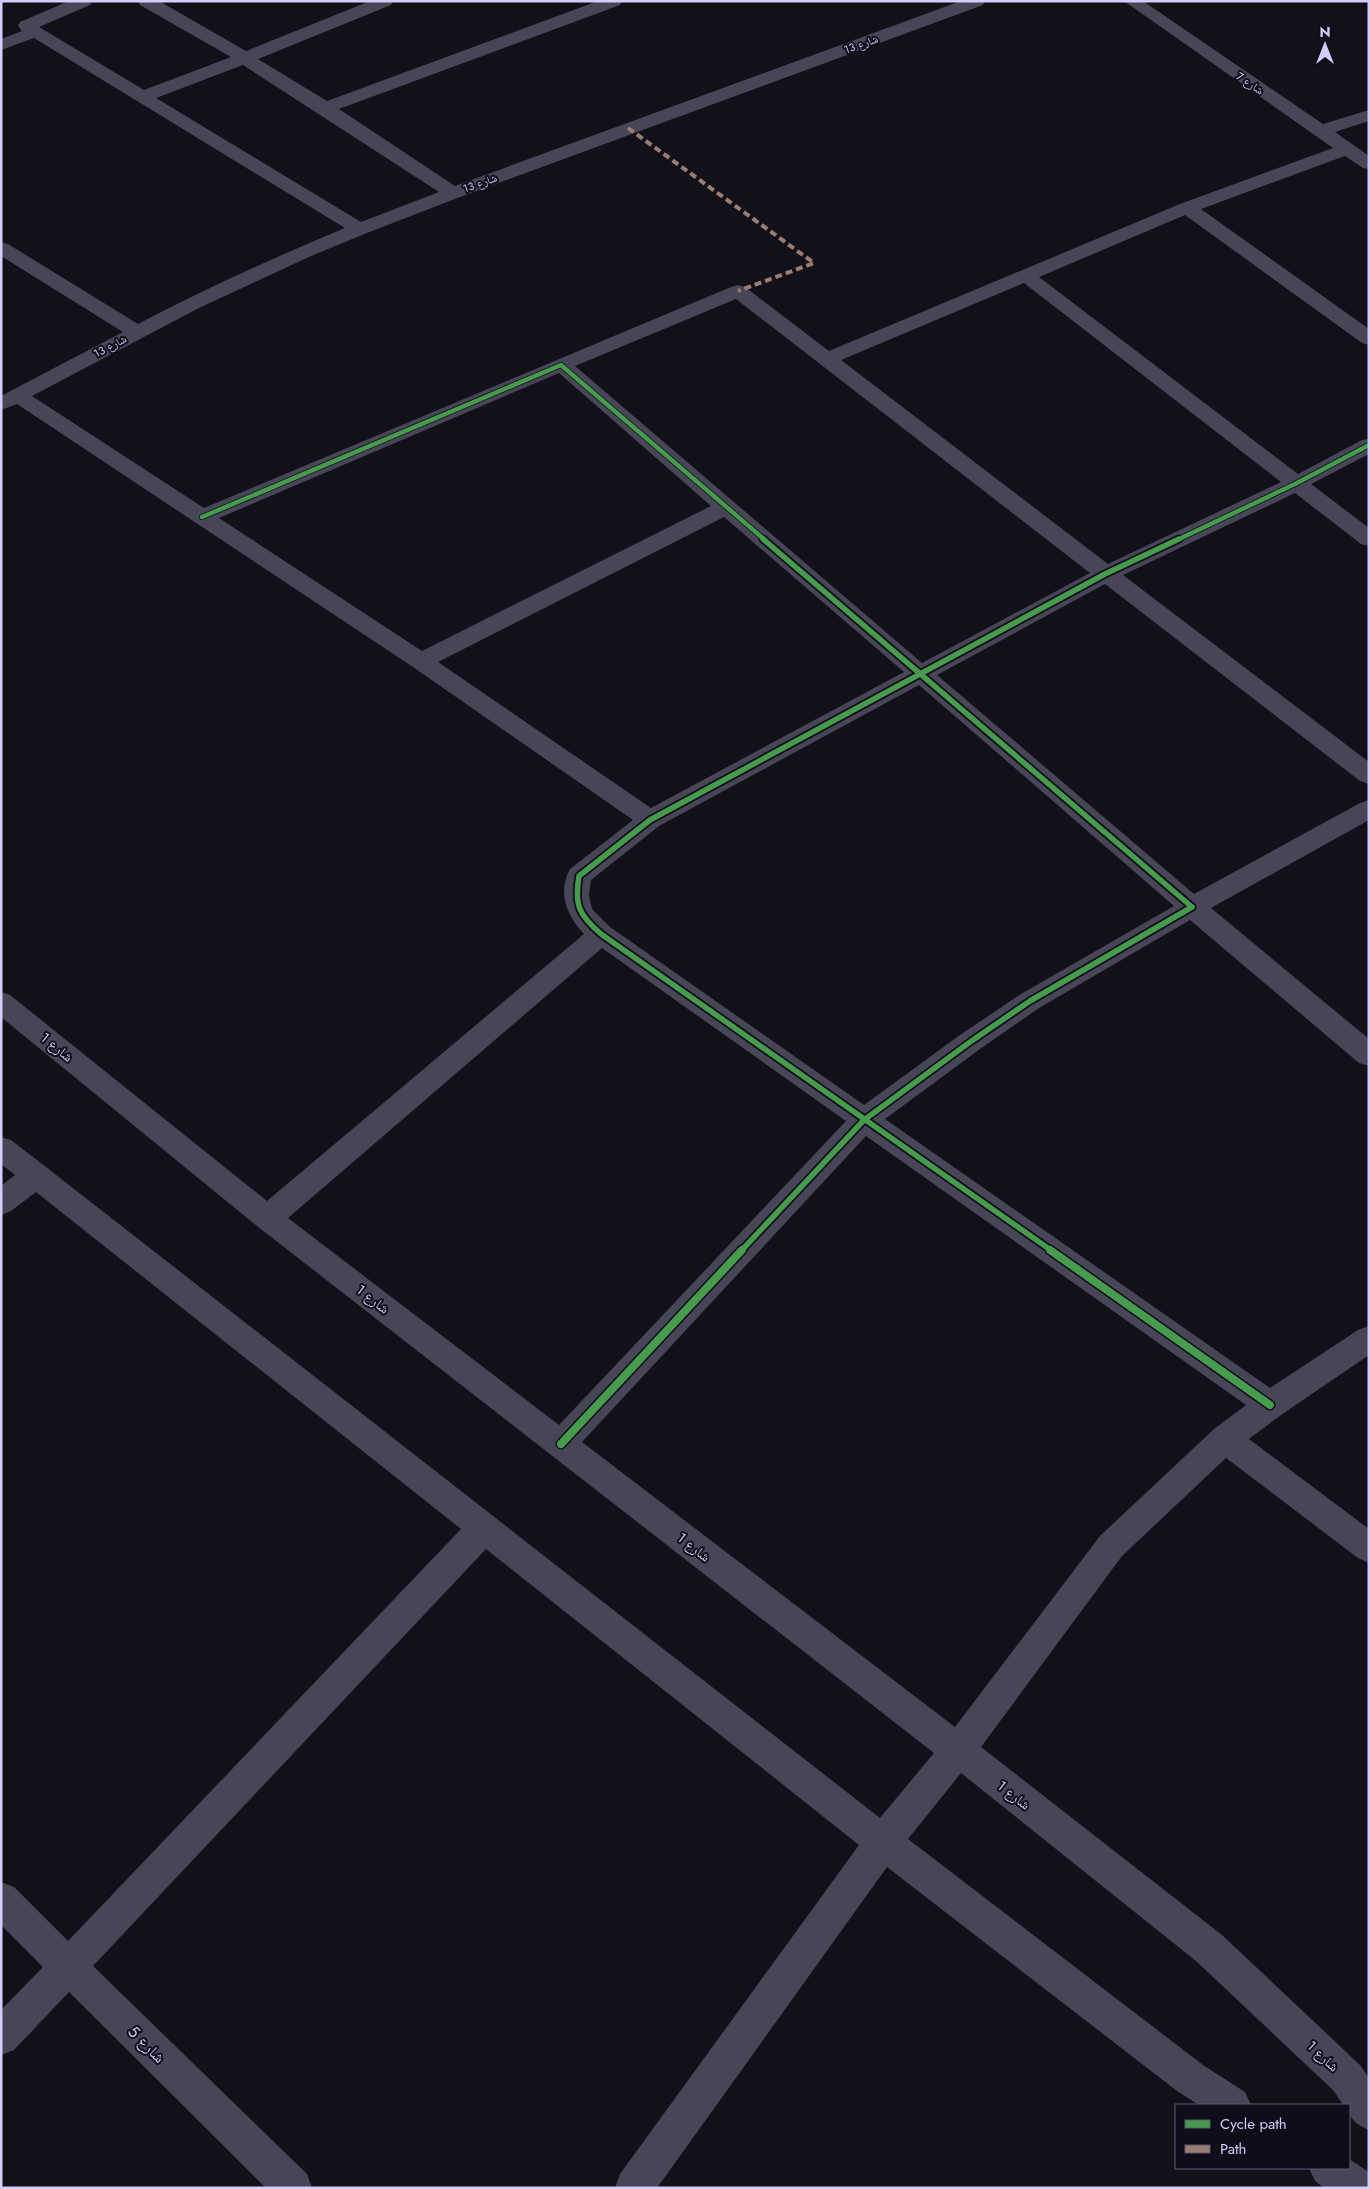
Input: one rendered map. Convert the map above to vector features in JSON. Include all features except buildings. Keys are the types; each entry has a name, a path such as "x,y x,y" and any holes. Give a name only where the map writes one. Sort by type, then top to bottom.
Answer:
{"street":[{"path":"84,1 26,26 360,229"},
{"path":"146,1 246,58 453,193"},
{"path":"144,96 246,58 385,1"},
{"path":"325,108 614,1"},
{"name":"شارع 13","path":"9,400 136,332 248,277 360,229 453,193 977,1"},
{"path":"1137,5 1166,1"},
{"name":"شارع 7","path":"1137,5 1369,164"},
{"path":"1,46 34,32"},
{"path":"1321,131 1369,116"},
{"path":"826,359 1187,208 1347,149"},
{"path":"1187,208 1369,339"},
{"path":"1,248 136,332"},
{"path":"1025,276 1369,539"},
{"path":"202,517 738,291 1369,776"},
{"path":"561,365 1192,907 1369,1055"},
{"path":"9,400 202,517 421,661 650,820"},
{"path":"1270,1405 601,934 583,918 576,896 579,876 650,820 1105,574 1295,484 1369,445"},
{"path":"421,661 726,507"},
{"path":"561,1444 864,1120 970,1042 1030,1001 1192,907 1369,809"},
{"path":"267,1218 601,934"},
{"name":"شارع 1","path":"1,1002 267,1218 958,1750 1209,1948 1347,2078 1369,2111"},
{"path":"1,1148 883,1842 1190,2078 1230,2104"},
{"path":"1,1203 36,1175"},
{"path":"634,2188 883,1842 958,1750 1111,1546 1225,1439 1270,1405 1369,1339"},
{"path":"1225,1439 1369,1548"},
{"path":"1,2037 484,1528"},
{"name":"شارع 5","path":"1,1900 293,2188"},
{"path":"1330,2169 1359,2188"}],"marked path":[{"path":"628,128 814,263 738,291"}],"cycle path":[{"path":"202,517 561,365 1192,907 1030,1001 970,1042 864,1120 561,1444"},
{"path":"1270,1405 601,934 582,915 577,903 577,887 579,876 650,820 1105,574 1295,484 1369,445"}]}
